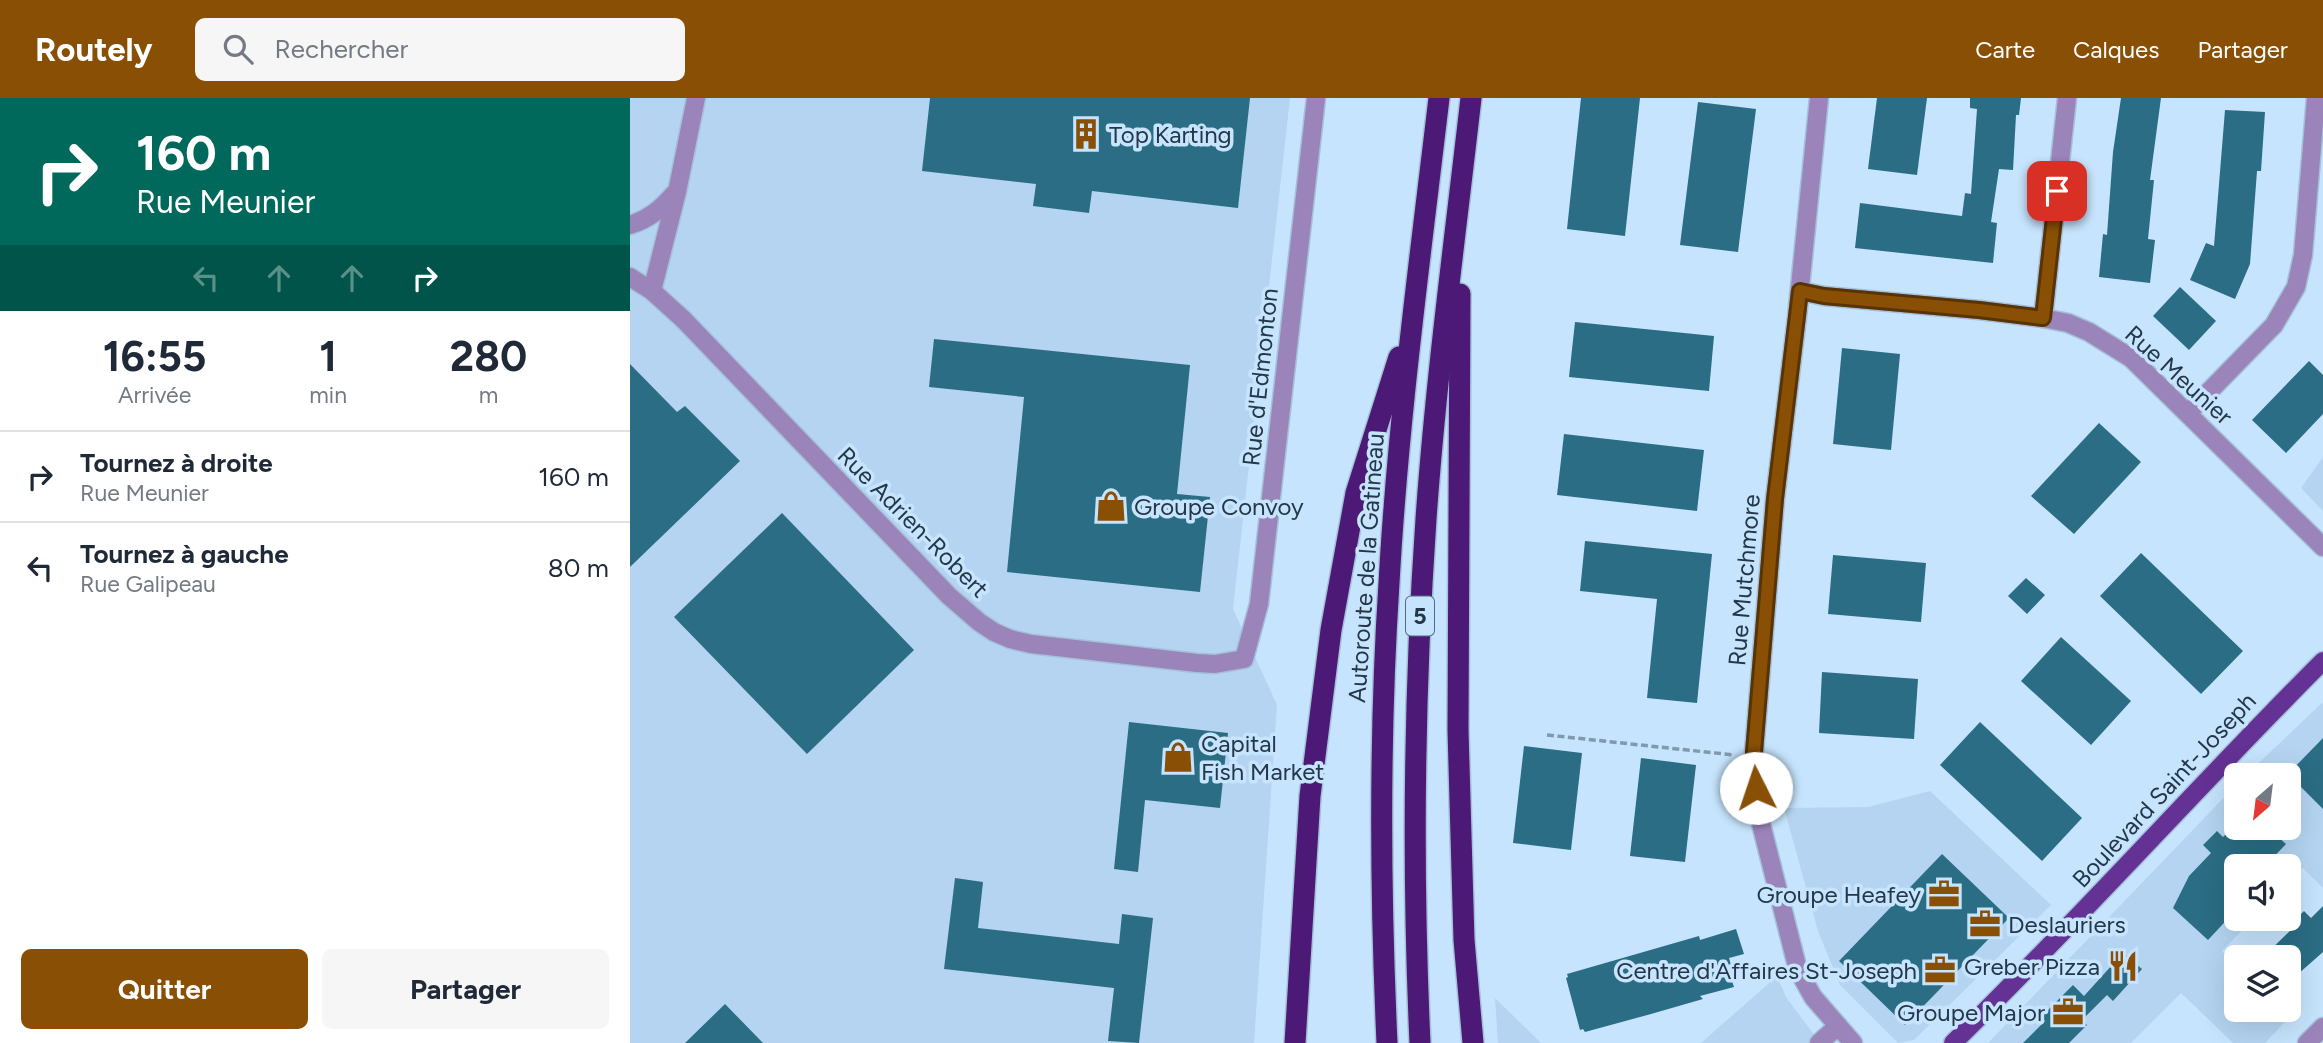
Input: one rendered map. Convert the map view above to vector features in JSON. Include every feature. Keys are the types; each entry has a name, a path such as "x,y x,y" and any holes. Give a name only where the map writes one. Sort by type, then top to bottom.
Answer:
{"highway":[{"name":"Autoroute de la Gatineau","path":"1387,1043 1382,835 1383,709 1392,538 1438,98"},
{"name":"5","path":"1420,1043 1415,759 1420,609 1434,430 1471,98"},
{"path":"1460,190 1458,730 1464,940 1473,1043"},
{"path":"1295,1043 1310,796 1336,597 1356,493 1414,312"}],"main road":[{"name":"Boulevard Saint-Joseph","path":"1953,1043 2081,913 2225,759 2323,661"}],"street":[{"path":"652,291 677,192 696,98"},
{"name":"Rue d'Edmonton","path":"1244,659 1259,604 1316,98"},
{"name":"Rue Mutchmore","path":"1819,98 1800,291 1775,499 1754,752 1758,812 1798,970 1813,997 1853,1043"},
{"path":"2043,318 2067,98"},
{"path":"2188,413 2274,325 2296,288 2303,255 2316,98"},
{"path":"630,225 642,222 659,211 677,192"},
{"name":"Rue Adrien-Robert","path":"630,277 652,291 691,327 949,596 964,611 994,632 1031,644 1197,663 1215,664 1244,659"},
{"name":"Rue Meunier","path":"1800,291 1824,296 1979,310 2068,323 2131,358 2323,547"},
{"path":"1819,1043 1838,1026"},
{"path":"2307,1043 2323,1027"}],"path":[{"path":"1547,735 1734,754"}],"shaded area":[{"path":"630,98 1290,98 1233,609 1277,705 1254,1043 630,1043"},
{"path":"2323,457 2323,511 2301,488"},
{"path":"2323,702 2323,888 2303,868 2301,870 2301,854 2224,854 2224,931 2241,931 2228,945 2224,945 2222,951 2224,1022 2285,1022 2265,1043 2233,1043 2181,993 2131,1043 1988,1043 2224,797 2224,840 2301,840 2301,763 2259,763"},
{"path":"1930,791 2051,905 1914,1040 1898,1043 1840,985 1818,931 1784,808 1868,807"},
{"path":"1777,976 1786,997 1820,1043 1701,1043"},
{"path":"1495,998 1541,1043 1498,1043"}],"building":[{"name":"Top Karting","path":"930,98 1250,98 1238,208 1092,191 1089,213 1033,206 1036,184 922,171"},
{"path":"1581,98 1640,98 1625,236 1567,229"},
{"path":"1877,98 1927,98 1917,175 1868,169"},
{"path":"1970,98 2021,98 2019,115 2016,115 2013,170 1999,169 1991,222 1997,223 1993,263 1855,248 1860,203 1962,216 1965,193 1971,194 1977,109 1970,108"},
{"path":"2121,98 2161,98 2150,180 2154,180 2148,239 2155,240 2150,283 2099,277 2103,234 2107,235 2113,152"},
{"path":"1698,102 1756,109 1738,252 1680,245"},
{"path":"2225,110 2265,112 2261,171 2257,171 2250,264 2235,299 2190,280 2206,243 2214,246"},
{"path":"2180,287 2216,321 2189,350 2153,316"},
{"path":"1575,322 1714,336 1709,391 1569,377"},
{"path":"934,339 1190,365 1177,494 1210,497 1200,592 1007,572 1024,397 929,387"},
{"path":"1842,348 1900,354 1891,450 1833,444"},
{"path":"2309,361 2323,375 2323,414 2286,453 2252,420"},
{"path":"630,364 677,412 685,406 740,461 630,567"},
{"path":"2099,423 2141,462 2074,534 2031,496"},
{"path":"1564,434 1704,450 1697,511 1557,495"},
{"path":"782,513 914,650 807,754 674,617"},
{"path":"1585,541 1712,554 1697,703 1647,698 1657,599 1580,591"},
{"path":"2141,553 2243,651 2201,694 2100,596"},
{"path":"1833,555 1926,563 1921,622 1828,614"},
{"path":"2026,578 2045,595 2027,614 2008,596"},
{"path":"2061,637 2131,701 2091,745 2021,681"},
{"path":"1822,672 1918,679 1914,739 1819,733"},
{"path":"1129,722 1228,733 1220,808 1145,800 1138,872 1114,869"},
{"path":"1980,722 2082,818 2042,861 1940,765"},
{"path":"2323,738 2323,809 2301,787 2301,763 2299,763"},
{"path":"1524,746 1582,753 1571,850 1513,843"},
{"path":"1641,758 1696,765 1685,862 1630,856"},
{"path":"2217,831 2224,840 2282,840 2286,844 2276,854 2224,854 2224,923 2208,940 2173,908 2189,876 2211,853 2203,845"},
{"path":"1942,854 2009,918 1905,1025 1839,961"},
{"path":"955,878 983,882 978,928 1119,944 1122,914 1153,918 1139,1043 1108,1041 1114,988 944,969"},
{"path":"2323,906 2323,952 2301,971 2301,945 2275,945 2290,931 2301,931 2301,914 2304,911 2311,918"},
{"path":"1736,929 1744,954 1729,958 1735,979 1732,981 1734,987 1651,1014 1585,1032 1580,1030 1567,974 1699,936 1700,940"},
{"path":"2123,953 2142,969 2113,1001 2107,995 2082,1020 2087,1025 2069,1043 2023,1043 2045,1021 2041,1017 2073,985 2084,996"},
{"path":"725,1004 763,1043 685,1043"}],"place":[{"name":"Top Karting","path":"1086,134"},
{"name":"Groupe Convoy","path":"1111,506"},
{"name":"Capital Fish Market","path":"1178,757"},
{"name":"Groupe Heafey","path":"1944,894"},
{"name":"Deslauriers","path":"1985,924"},
{"name":"Greber Pizza","path":"2123,966"},
{"name":"Centre d'Affaires St-Joseph","path":"1940,970"},
{"name":"Groupe Major","path":"2068,1012"}],"route":[{"path":"1756,788 1754,752 1775,499 1800,291 1824,296 2043,318 2057,191"}]}
